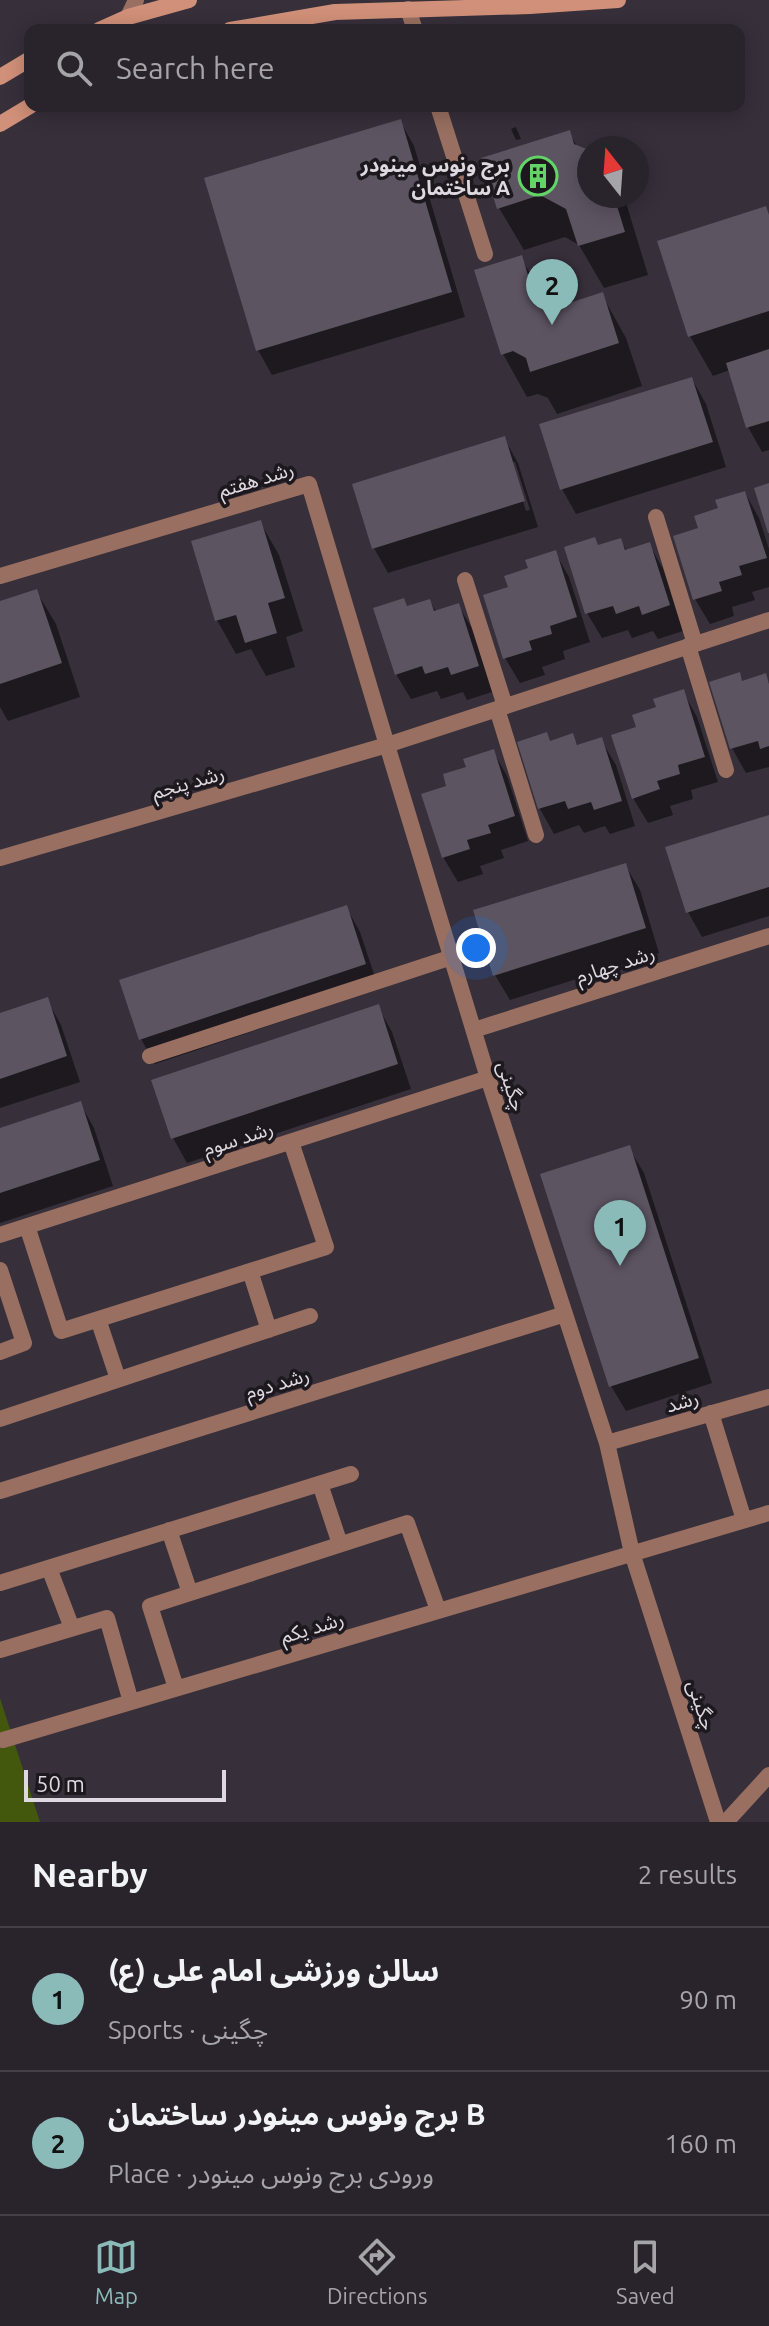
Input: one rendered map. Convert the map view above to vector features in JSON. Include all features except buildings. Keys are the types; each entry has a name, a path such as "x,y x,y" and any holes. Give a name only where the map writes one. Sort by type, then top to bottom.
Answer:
{"main road":[{"path":"112,24 189,0"},
{"path":"265,24 335,12 618,0"},
{"path":"0,77 24,63"},
{"path":"0,124 24,110"}],"street":[{"path":"128,17 136,0"},
{"path":"408,9 413,24"},
{"path":"440,112 485,254"},
{"name":"رشد هفتم","path":"0,576 309,484 387,745"},
{"path":"656,517 726,770"},
{"path":"465,580 536,835"},
{"path":"387,745 769,620"},
{"name":"رشد پنجم","path":"0,858 387,745"},
{"name":"چگینی","path":"387,745 488,1078 607,1443 632,1553 718,1822"},
{"name":"رشد چهارم","path":"474,1030 769,936"},
{"path":"150,1056 452,957"},
{"name":"رشد سوم","path":"0,1235 488,1078"},
{"path":"27,1226 61,1331 326,1247 291,1142"},
{"path":"0,1270 24,1343 0,1352"},
{"path":"250,1271 269,1330"},
{"name":"رشد دوم","path":"0,1491 565,1314"},
{"path":"1,1414 310,1316"},
{"path":"98,1319 118,1379"},
{"name":"رشد","path":"607,1443 769,1397"},
{"path":"711,1413 744,1520"},
{"path":"0,1583 351,1474"},
{"path":"320,1484 340,1544"},
{"name":"رشد یکم","path":"3,1740 769,1513"},
{"path":"176,1688 150,1606 407,1523 438,1610"},
{"path":"169,1530 190,1593"},
{"path":"49,1568 72,1628"},
{"path":"0,1650 107,1618 131,1702"},
{"path":"726,1822 769,1775"}],"green space":[{"path":"0,1698 40,1822 0,1822"}],"place":[{"name":"برج ونوس مینودر ساختمان A","path":"538,176"},
{"name":"برج ونوس مینودر ساختمان B","path":"552,325"},
{"name":"سالن ورزشی امام علی (ع)","path":"620,1266"}]}
